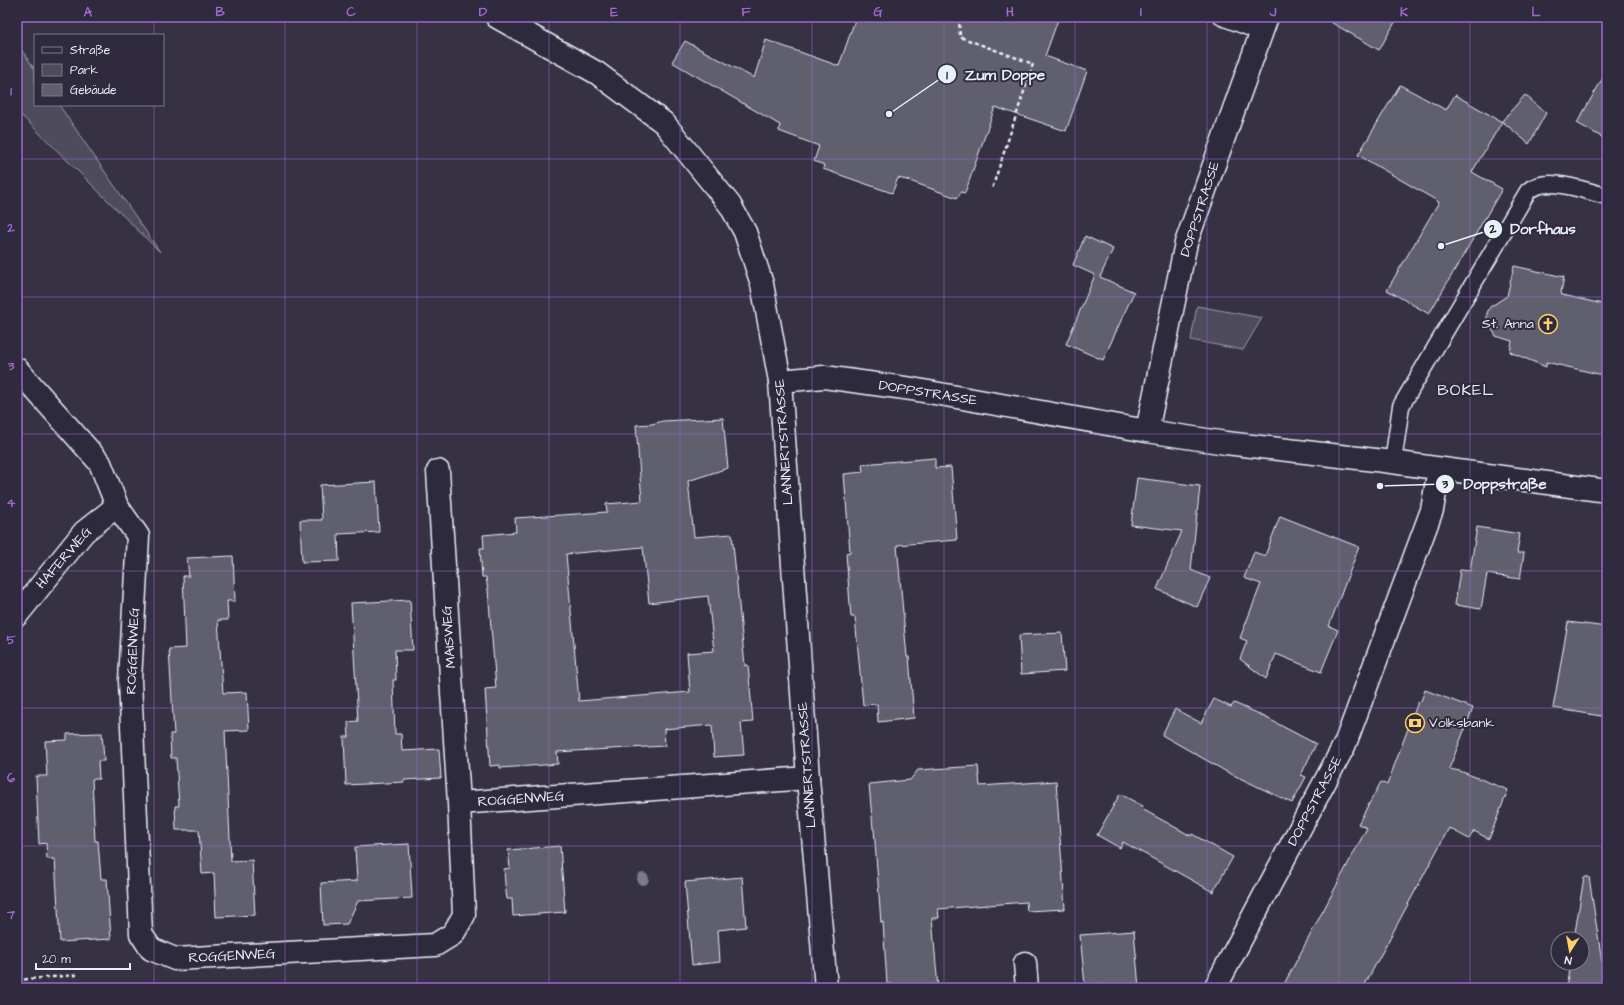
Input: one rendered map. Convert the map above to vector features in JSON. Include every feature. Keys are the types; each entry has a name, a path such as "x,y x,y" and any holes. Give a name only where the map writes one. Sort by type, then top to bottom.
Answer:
{"street":[{"name":"LANNERTSTRASSE","path":"497,17 597,73 664,123 730,205 745,232 762,284 780,382 808,778 826,988"},
{"name":"DOPPSTRASSE","path":"1147,431 1186,243 1264,25"},
{"name":"ROGGENWEG","path":"17,369 100,463 117,506 138,536 130,680 141,934 151,949 175,959 435,944 453,934 464,915 459,803 808,778"},
{"name":"DOPPSTRASSE","path":"780,382 824,377 912,389 1147,431 1607,491"},
{"name":"DOPPSTRASSE","path":"1215,988 1345,744 1432,510 1439,469"},
{"name":"MAISWEG","path":"438,471 459,803"},
{"name":"HAFERWEG","path":"17,615 84,532 117,506"},
{"path":"1025,964 1027,988"}],"lane":[{"path":"1222,17 1264,25"},
{"path":"1393,462 1401,406 1528,191 1534,186 1544,183 1554,183 1607,196"}],"path":[{"path":"958,17 960,37 1033,64 992,189"},
{"path":"17,980 77,975"}],"green space":[{"path":"17,43 34,68 34,106 60,106 160,252 17,111"},
{"path":"1197,306 1262,318 1243,350 1191,340"}],"building":[{"path":"856,17 1059,17 1045,56 1087,71 1066,131 995,107 965,193 961,192 957,198 898,178 892,193 823,169 824,165 814,161 819,146 779,131 780,125 672,62 685,41 754,78 766,40 839,66"},
{"path":"1322,17 1398,17 1379,50"},
{"path":"1607,71 1607,140 1577,123"},
{"path":"1400,85 1446,110 1455,95 1502,122 1472,172 1502,189 1429,314 1387,290 1439,202 1358,155"},
{"path":"1525,95 1546,113 1529,144 1502,121"},
{"path":"1085,236 1113,249 1100,277 1134,292 1103,360 1066,344 1095,275 1073,265"},
{"name":"St. Anna","path":"1514,266 1564,277 1561,292 1562,295 1607,305 1607,376 1546,362 1546,367 1510,352 1512,341 1496,336 1487,321 1487,313 1490,307 1507,296"},
{"path":"723,418 728,468 688,481 694,537 732,534 745,666 748,665 753,722 741,723 744,755 714,757 712,725 664,729 665,746 557,752 558,764 500,768 500,765 490,766 485,689 496,688 488,590 486,577 482,577 480,548 484,548 483,535 516,532 515,518 607,512 606,504 642,501 636,425 652,424 663,421","holes":["643,547 649,603 708,596 714,651 687,653 690,692 579,701 566,554"]},
{"path":"935,458 935,468 951,467 957,540 897,545 914,718 878,722 877,704 863,705 855,617 851,617 846,553 850,552 844,474 863,472 862,464"},
{"path":"1137,478 1200,486 1191,570 1210,578 1197,607 1157,589 1182,531 1131,525"},
{"path":"376,482 379,532 338,534 339,561 302,562 300,520 322,520 320,485"},
{"path":"1280,516 1359,547 1329,626 1338,630 1321,672 1276,654 1266,679 1240,659 1247,641 1240,638 1261,584 1244,578 1254,552 1265,556"},
{"path":"1477,527 1520,534 1517,553 1524,553 1520,579 1487,574 1481,609 1455,605 1460,570 1470,571"},
{"path":"233,556 235,601 227,601 228,620 218,620 223,693 247,692 249,730 225,731 231,861 252,860 255,915 216,917 214,873 202,874 199,830 176,830 175,806 179,806 176,758 171,758 170,734 174,734 169,649 186,648 183,576 189,576 187,558"},
{"path":"410,600 413,650 395,650 396,680 393,680 395,734 401,734 402,751 439,749 441,778 404,780 404,782 346,785 344,737 349,737 348,722 358,721 351,603"},
{"path":"1568,622 1607,627 1607,717 1553,708"},
{"path":"1062,633 1065,671 1021,674 1019,635"},
{"path":"1425,690 1473,708 1449,769 1460,771 1508,790 1489,839 1474,831 1469,839 1449,828 1363,988 1282,988 1367,828 1358,824 1381,782 1387,785 1418,702 1421,701"},
{"path":"1214,699 1231,707 1234,703 1257,713 1316,744 1301,775 1306,777 1292,803 1227,772 1162,735 1175,709 1201,723"},
{"path":"102,733 104,761 98,761 99,779 92,779 95,841 98,841 101,879 107,879 111,939 60,942 55,859 47,859 46,843 39,844 36,776 47,776 45,741 67,740 67,734"},
{"path":"978,766 980,786 1056,781 1065,909 1027,911 1026,902 938,909 939,918 932,918 938,988 892,988 892,984 887,984 883,922 881,923 869,784 910,780 918,770"},
{"path":"1120,794 1143,806 1142,809 1191,836 1192,834 1233,857 1213,892 1123,842 1120,848 1097,835"},
{"path":"409,844 412,898 358,901 347,924 323,925 321,883 357,881 355,847"},
{"path":"560,846 565,912 513,916 512,899 507,899 505,884 504,869 510,868 508,850"},
{"path":"742,877 746,927 718,930 720,962 692,965 685,882"},
{"path":"1584,877 1589,877 1606,988 1566,988 1569,971 1590,971 1590,931 1575,931"},
{"path":"1134,931 1139,988 1103,988 1102,984 1085,985 1080,935"}],"place":[{"name":"Zum Doppe","path":"889,114"},
{"name":"Dorfhaus","path":"1441,246"},
{"name":"St. Anna","path":"1548,324"},
{"name":"Doppstraße","path":"1380,486"},
{"name":"Volksbank","path":"1415,723"}],"district":[{"name":"BOKEL","path":"1466,390"}]}
